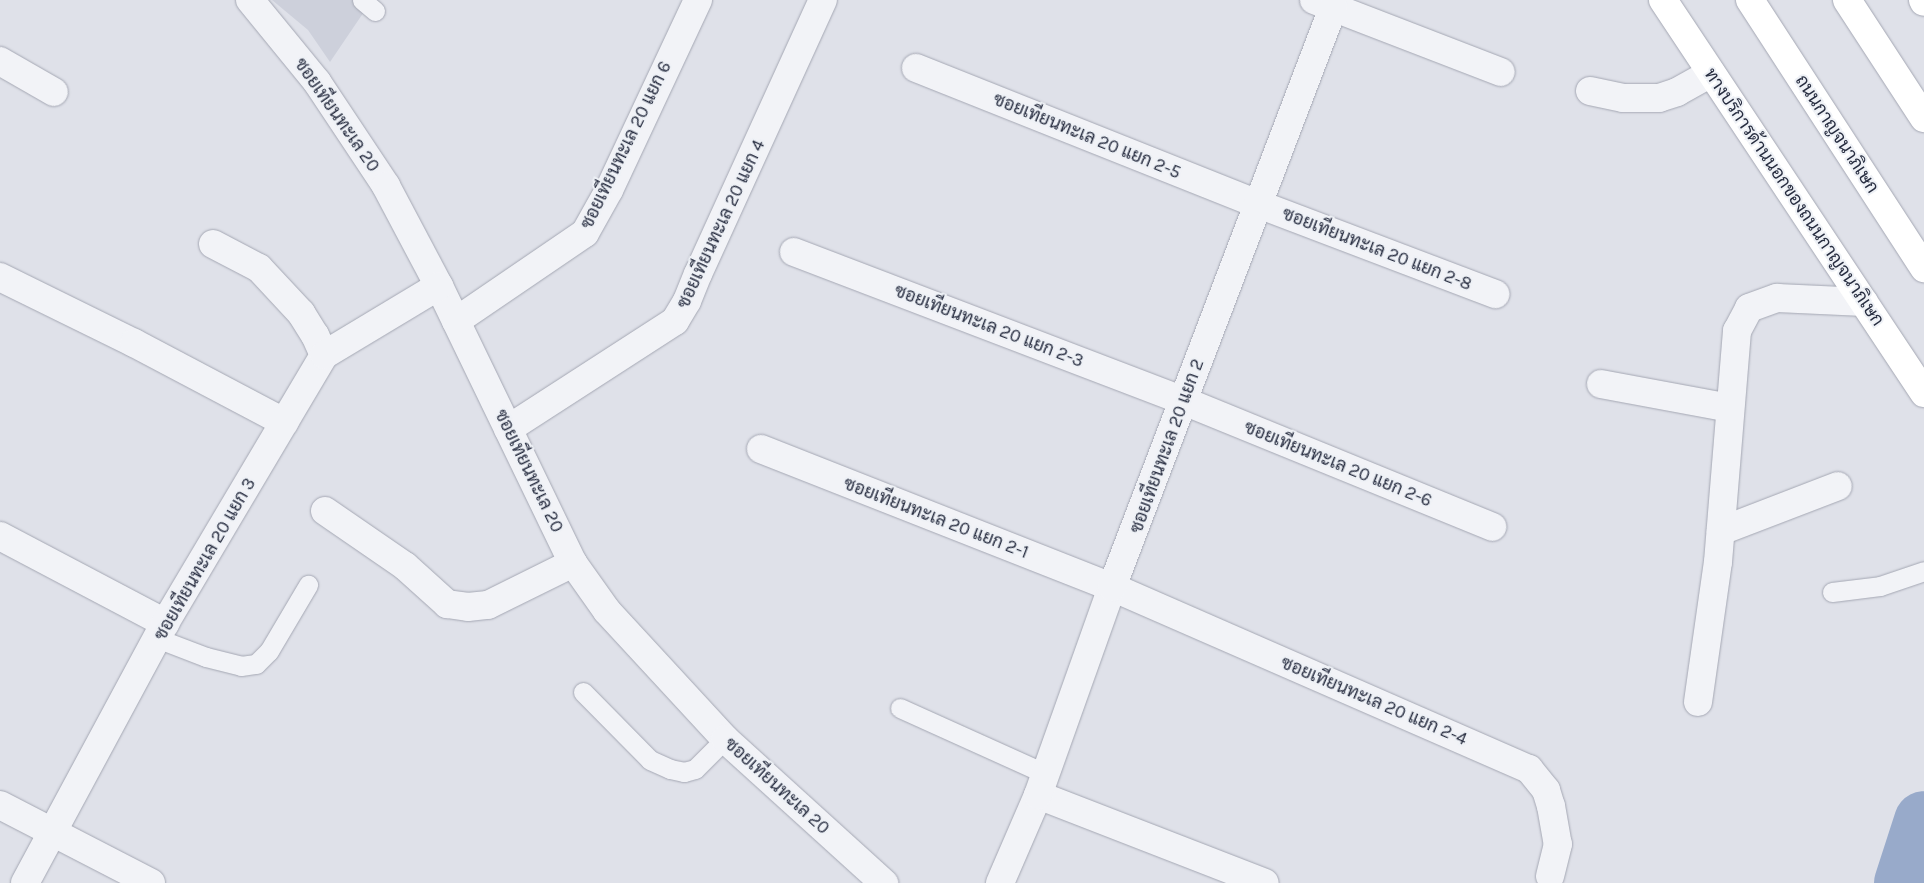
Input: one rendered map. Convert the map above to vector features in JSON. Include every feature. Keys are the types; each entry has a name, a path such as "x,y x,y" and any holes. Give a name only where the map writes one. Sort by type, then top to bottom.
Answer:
{"main road":[{"name":"ทางบริการด้านนอกของถนนกาญจนาภิเษก","path":"1663,0 1924,393"},
{"name":"ถนนกาญจนาภิเษก","path":"1750,0 1924,268"},
{"path":"1847,0 1924,118"}],"street":[{"name":"ซอยเทียนทะเล 20","path":"250,0 322,90 386,186 439,286 573,563 607,611 725,739 884,883"},
{"name":"ซอยเทียนทะเล 20 แยก 6","path":"456,321 585,233 609,190 698,0"},
{"name":"ซอยเทียนทะเล 20 แยก 4","path":"508,429 675,320 687,301 823,0"},
{"path":"1323,4 1501,72"},
{"name":"ซอยเทียนทะเล 20 แยก 2","path":"1000,883 1042,784 1112,587 1258,204 1323,4"},
{"path":"0,61 54,92"},
{"name":"ซอยเทียนทะเล 20 แยก 2-5","path":"916,68 1258,204"},
{"path":"1590,91 1623,98 1659,98 1677,92 1712,73"},
{"name":"ซอยเทียนทะเล 20 แยก 2-8","path":"1258,204 1495,294"},
{"path":"213,244 259,268 301,313 315,335 324,356"},
{"name":"ซอยเทียนทะเล 20 แยก 2-3","path":"794,252 1184,401"},
{"path":"0,277 134,343 284,422"},
{"name":"ซอยเทียนทะเล 20 แยก 3","path":"25,883 162,631 324,356 439,286"},
{"path":"1698,702 1718,562 1737,332 1749,308 1777,298 1864,302"},
{"path":"1601,384 1730,408"},
{"name":"ซอยเทียนทะเล 20 แยก 2-6","path":"1184,401 1492,527"},
{"name":"ซอยเทียนทะเล 20 แยก 2-1","path":"761,449 1112,587"},
{"path":"1721,531 1838,486"},
{"path":"326,511 405,566 446,604 468,607 488,605 573,563"},
{"path":"0,536 162,631"},
{"name":"ซอยเทียนทะเล 20 แยก 2-4","path":"1112,587 1529,769 1546,790 1551,806 1558,844 1550,876"},
{"path":"1042,784 1265,883"},
{"path":"0,805 151,883"}],"lane":[{"path":"1832,592 1880,586 1924,571"},
{"path":"162,631 224,662 242,666 256,664 269,651 308,585"},
{"path":"583,692 650,760 670,769 684,772 695,769 725,739"},
{"path":"900,708 1042,784"}],"shaded area":[{"path":"272,0 372,0 330,62 308,30"}],"waterway":[{"path":"1904,883 1924,821"}]}
